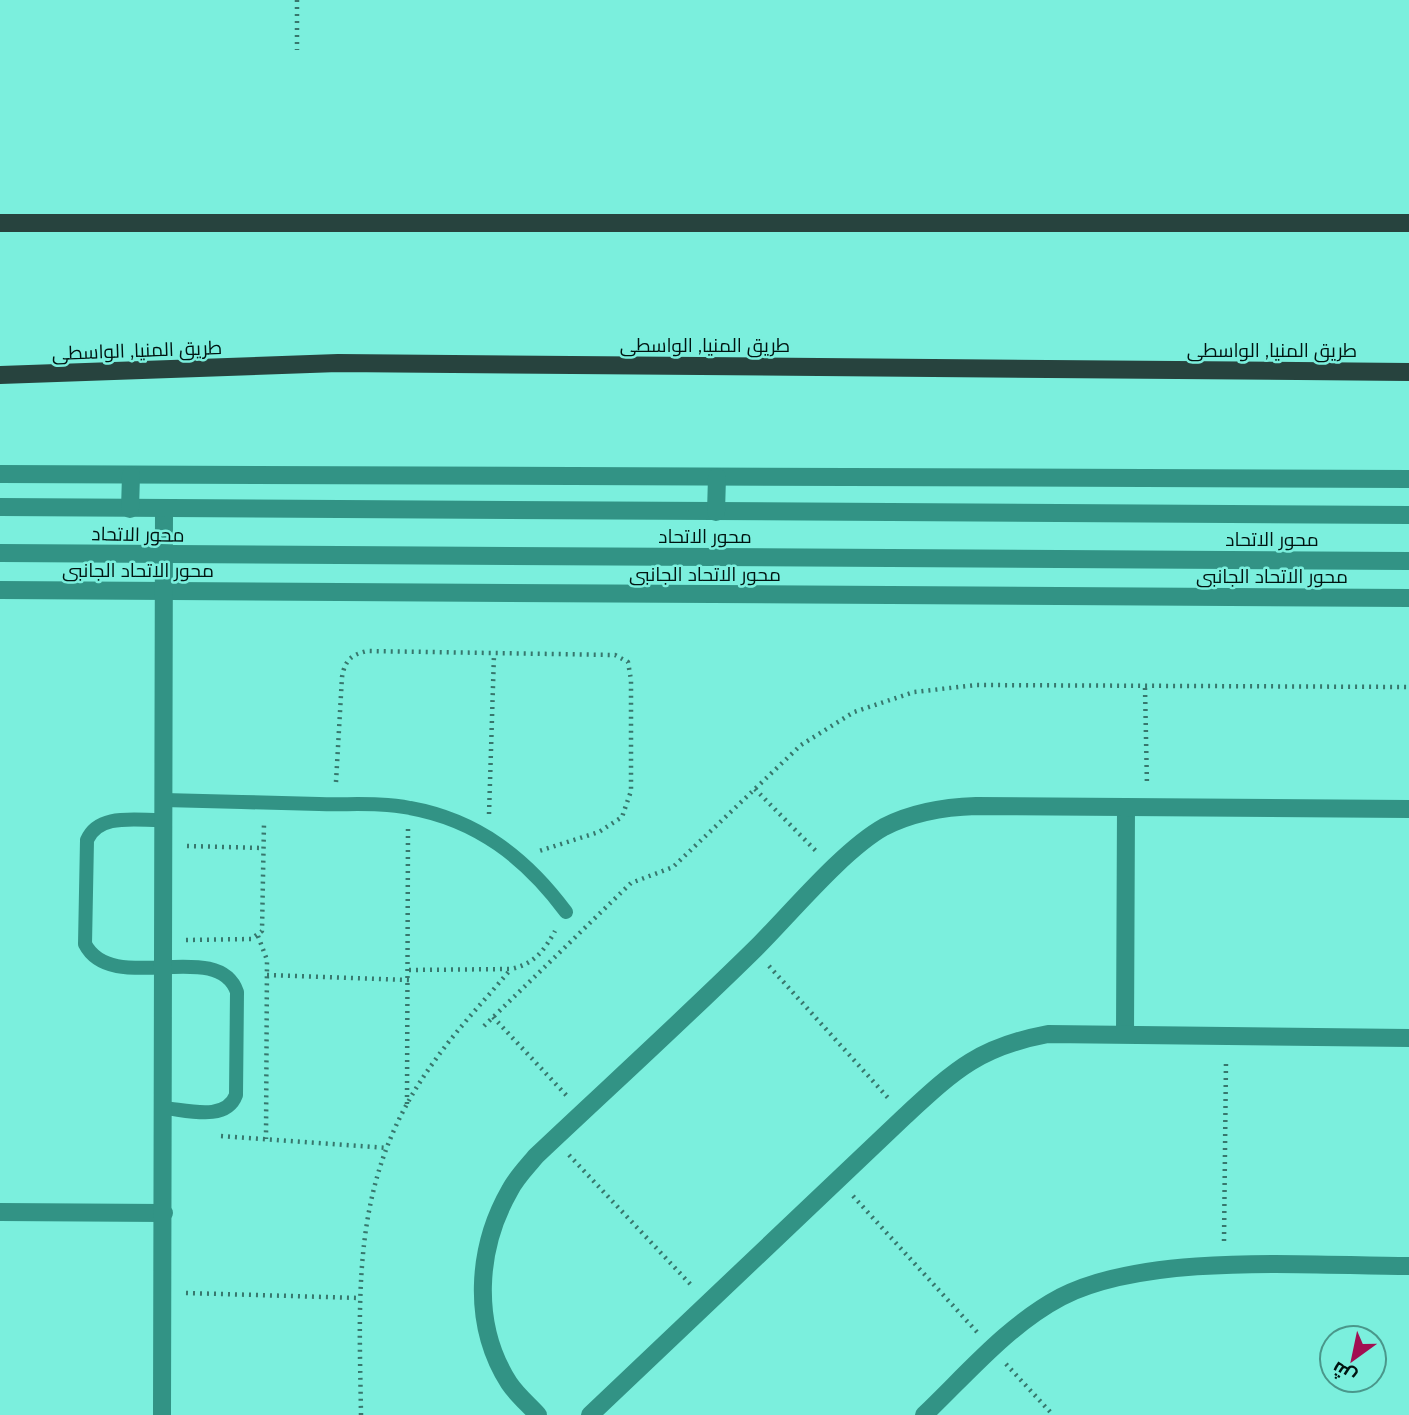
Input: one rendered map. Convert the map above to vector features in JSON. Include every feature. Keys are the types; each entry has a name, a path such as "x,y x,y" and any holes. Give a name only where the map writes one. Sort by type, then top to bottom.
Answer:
{"main road":[{"path":"0,223 1409,223"},
{"name":"طريق المنيا, الواسطى","path":"0,375 338,363 1409,372"}],"street":[{"path":"0,474 1409,479"},
{"path":"130,509 131,475"},
{"path":"716,512 717,477"},
{"name":"محور الاتحاد","path":"0,507 1409,515"},
{"path":"162,1415 164,509"},
{"name":"محور الاتحاد","path":"0,553 1409,561"},
{"name":"محور الاتحاد الجانبى","path":"0,590 1409,597"},
{"path":"538,1415 510,1385 491,1348 483,1308 483,1266 492,1226 510,1188 554,1139 755,949 857,847 883,828 913,815 944,807 1409,809"},
{"path":"1125,1033 1126,807"},
{"path":"590,1415 958,1068 996,1048 1048,1034 1409,1038"},
{"path":"0,1212 164,1213"},
{"path":"924,1415 1028,1318 1061,1297 1098,1282 1137,1273 1224,1266 1409,1265"}],"lane":[{"path":"164,800 408,807 449,818 488,836 518,857 544,882 566,912"},
{"path":"164,820 107,821 91,831 87,840 85,944 89,954 106,965 218,969 233,982 237,1004 236,1095 233,1103 219,1112 164,1108"}],"path":[{"path":"297,0 297,50"},
{"path":"335,804 342,677 345,664 354,654 367,650 615,655 628,662 631,680 631,791 622,817 600,832 518,857"},
{"path":"488,836 494,654"},
{"path":"484,1026 631,883 673,867 801,745 854,712 914,692 976,685 1145,688 1409,687"},
{"path":"1145,688 1148,808"},
{"path":"755,789 835,869"},
{"path":"264,802 263,923 258,936 267,960 266,1139"},
{"path":"407,1105 408,807"},
{"path":"164,845 263,848"},
{"path":"409,970 511,969 523,966 544,950 566,912"},
{"path":"164,940 251,939 258,936"},
{"path":"755,949 905,1116"},
{"path":"361,1415 360,1298 364,1232 387,1148 407,1105 432,1064 511,969"},
{"path":"267,975 409,980"},
{"path":"493,1017 582,1112"},
{"path":"1224,1266 1226,1035"},
{"path":"215,1135 387,1148"},
{"path":"554,1139 708,1303"},
{"path":"838,1180 1053,1415"},
{"path":"163,1292 360,1298"}]}
